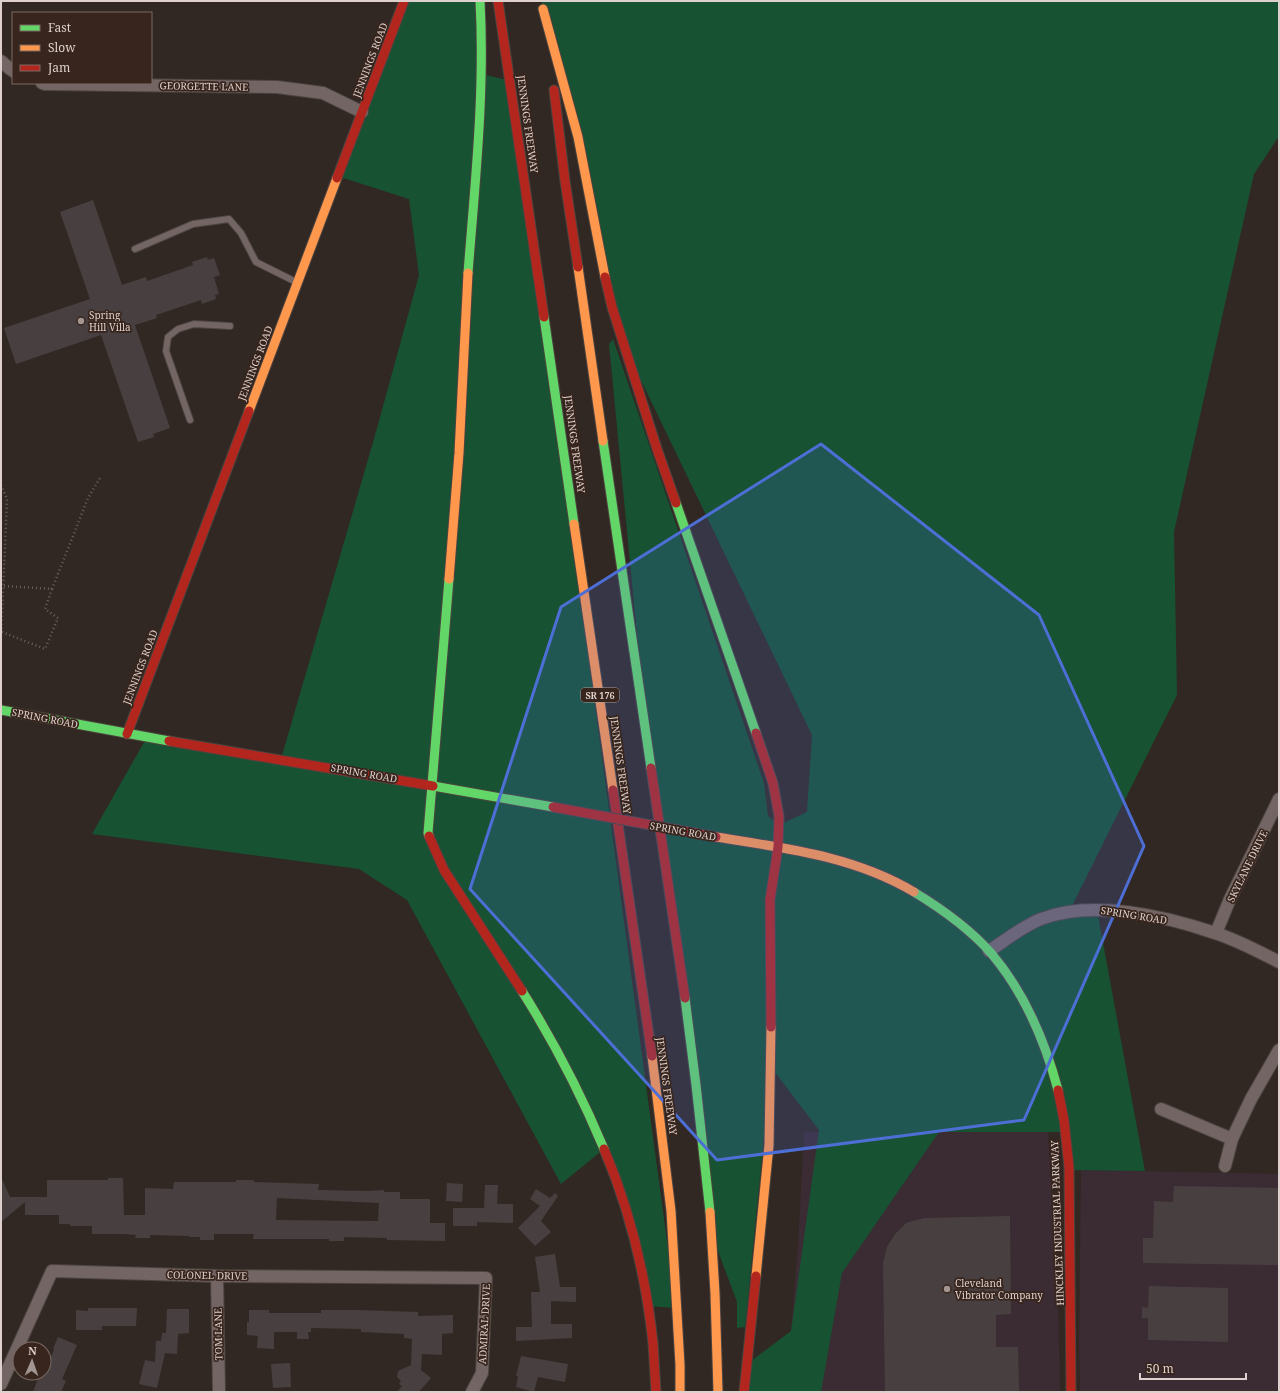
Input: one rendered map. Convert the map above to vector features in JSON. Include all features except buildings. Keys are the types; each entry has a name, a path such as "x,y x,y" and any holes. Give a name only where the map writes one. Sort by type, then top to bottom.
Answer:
{"main road":[{"name":"JENNINGS ROAD","path":"127,734 404,1"},
{"path":"480,1 482,75 467,293 459,453 428,833 444,869 543,1026 582,1096 613,1171 640,1263 647,1306 656,1392"},
{"name":"JENNINGS FREEWAY","path":"498,1 656,1080 671,1211 680,1365 680,1392"},
{"path":"542,5 568,196 690,1035 704,1145 716,1303 718,1392"},
{"path":"542,5 578,137 612,307 657,449 773,783 779,816 778,848 770,900 771,1067 769,1145 744,1392"},
{"name":"SPRING ROAD","path":"1,710 127,734 432,784 716,837 806,852 842,861 882,876 910,890 931,903 963,927 989,951"},
{"name":"HINCKLEY INDUSTRIAL PARKWAY","path":"989,951 1017,990 1036,1025 1051,1064 1060,1101 1067,1144 1071,1392"}],"street":[{"path":"1,61 12,71"},
{"name":"GEORGETTE LANE","path":"45,84 277,87 323,93 362,112"},
{"name":"SKYLANE DRIVE","path":"1216,933 1230,899 1279,799"},
{"name":"SPRING ROAD","path":"989,951 1041,919 1069,912 1097,910 1126,912 1163,918 1216,933 1258,951 1279,962"},
{"path":"1225,1166 1232,1138 1251,1099 1279,1050"},
{"path":"1161,1109 1232,1138"},
{"name":"COLONEL DRIVE","path":"1,1384 52,1271 217,1276 486,1278"},
{"name":"TOM LANE","path":"217,1276 219,1392"},
{"name":"ADMIRAL DRIVE","path":"472,1392 482,1373 486,1278"}],"lane":[{"path":"135,249 192,224 229,219 241,234 256,262 297,283"},
{"path":"190,420 166,351 168,337 178,329 194,324 230,326"}],"path":[{"path":"2,632 45,649 58,618 45,609 88,498 100,478"},
{"path":"1,485 7,499 1,639"},
{"path":"4,586 52,589"}],"highlighted area":[{"path":"821,444 1039,615 1144,846 1024,1120 717,1160 470,889 561,607"}],"shaded area":[{"path":"1048,1131 1058,1306 1060,1392 786,1392 798,1246 804,1132"},
{"path":"1081,1170 1279,1174 1279,1392 1080,1392 1079,1345"}],"green space":[{"path":"404,1 480,1 482,74 511,81 676,1308 647,1306 604,1149 561,1184 407,900 359,869 92,834 147,737 281,759 374,439 419,275 409,199 337,176"},
{"path":"541,1 1279,1 1279,136 1254,174 1174,532 1177,695 1069,912 1097,910 1145,1171 1068,1170 1065,1132 939,1132 842,1273 821,1392 744,1392 747,1364 791,1331 819,1130 771,1067 745,1327 737,1328 737,1302 712,1235 649,760 609,344 613,339 764,783 768,816 779,825 807,812 812,735 624,345"}],"traffic: fast":[{"path":"468,273 480,103 480,1"},
{"path":"544,317 574,524"},
{"path":"603,441 651,768"},
{"path":"676,503 756,733"},
{"path":"429,836 428,833 449,579"},
{"path":"1,710 169,741"},
{"path":"433,786 553,807"},
{"path":"914,892 935,905 964,927 983,944 1003,968 1014,984 1040,1035 1058,1090"},
{"path":"522,991 566,1068 604,1149"},
{"path":"685,998 710,1212"}],"traffic: slow":[{"path":"543,9 578,137 605,277"},
{"path":"249,411 337,178"},
{"path":"578,267 603,441"},
{"path":"449,579 459,453 468,273"},
{"path":"574,524 613,790"},
{"path":"716,837 818,855 867,870 914,892"},
{"path":"756,1276 769,1145 771,1027"},
{"path":"652,1056 671,1211 680,1365 680,1392"},
{"path":"710,1212 715,1293 718,1392"}],"traffic: jam":[{"path":"337,178 404,1"},
{"path":"498,1 544,317"},
{"path":"554,90 565,181 578,267"},
{"path":"605,277 612,307 657,449 676,503"},
{"path":"127,734 249,411"},
{"path":"756,733 773,783 779,816 778,847 770,900 771,1027"},
{"path":"169,741 433,786"},
{"path":"651,768 685,998"},
{"path":"613,790 652,1056"},
{"path":"553,807 716,837"},
{"path":"429,836 444,870 522,991"},
{"path":"1058,1090 1064,1120 1069,1167 1071,1392"},
{"path":"604,1149 622,1196 636,1244 650,1319 656,1392"},
{"path":"744,1392 756,1276"}],"place":[{"name":"Spring Hill Villa","path":"81,321"},
{"name":"Cleveland Vibrator Company","path":"947,1289"}]}
